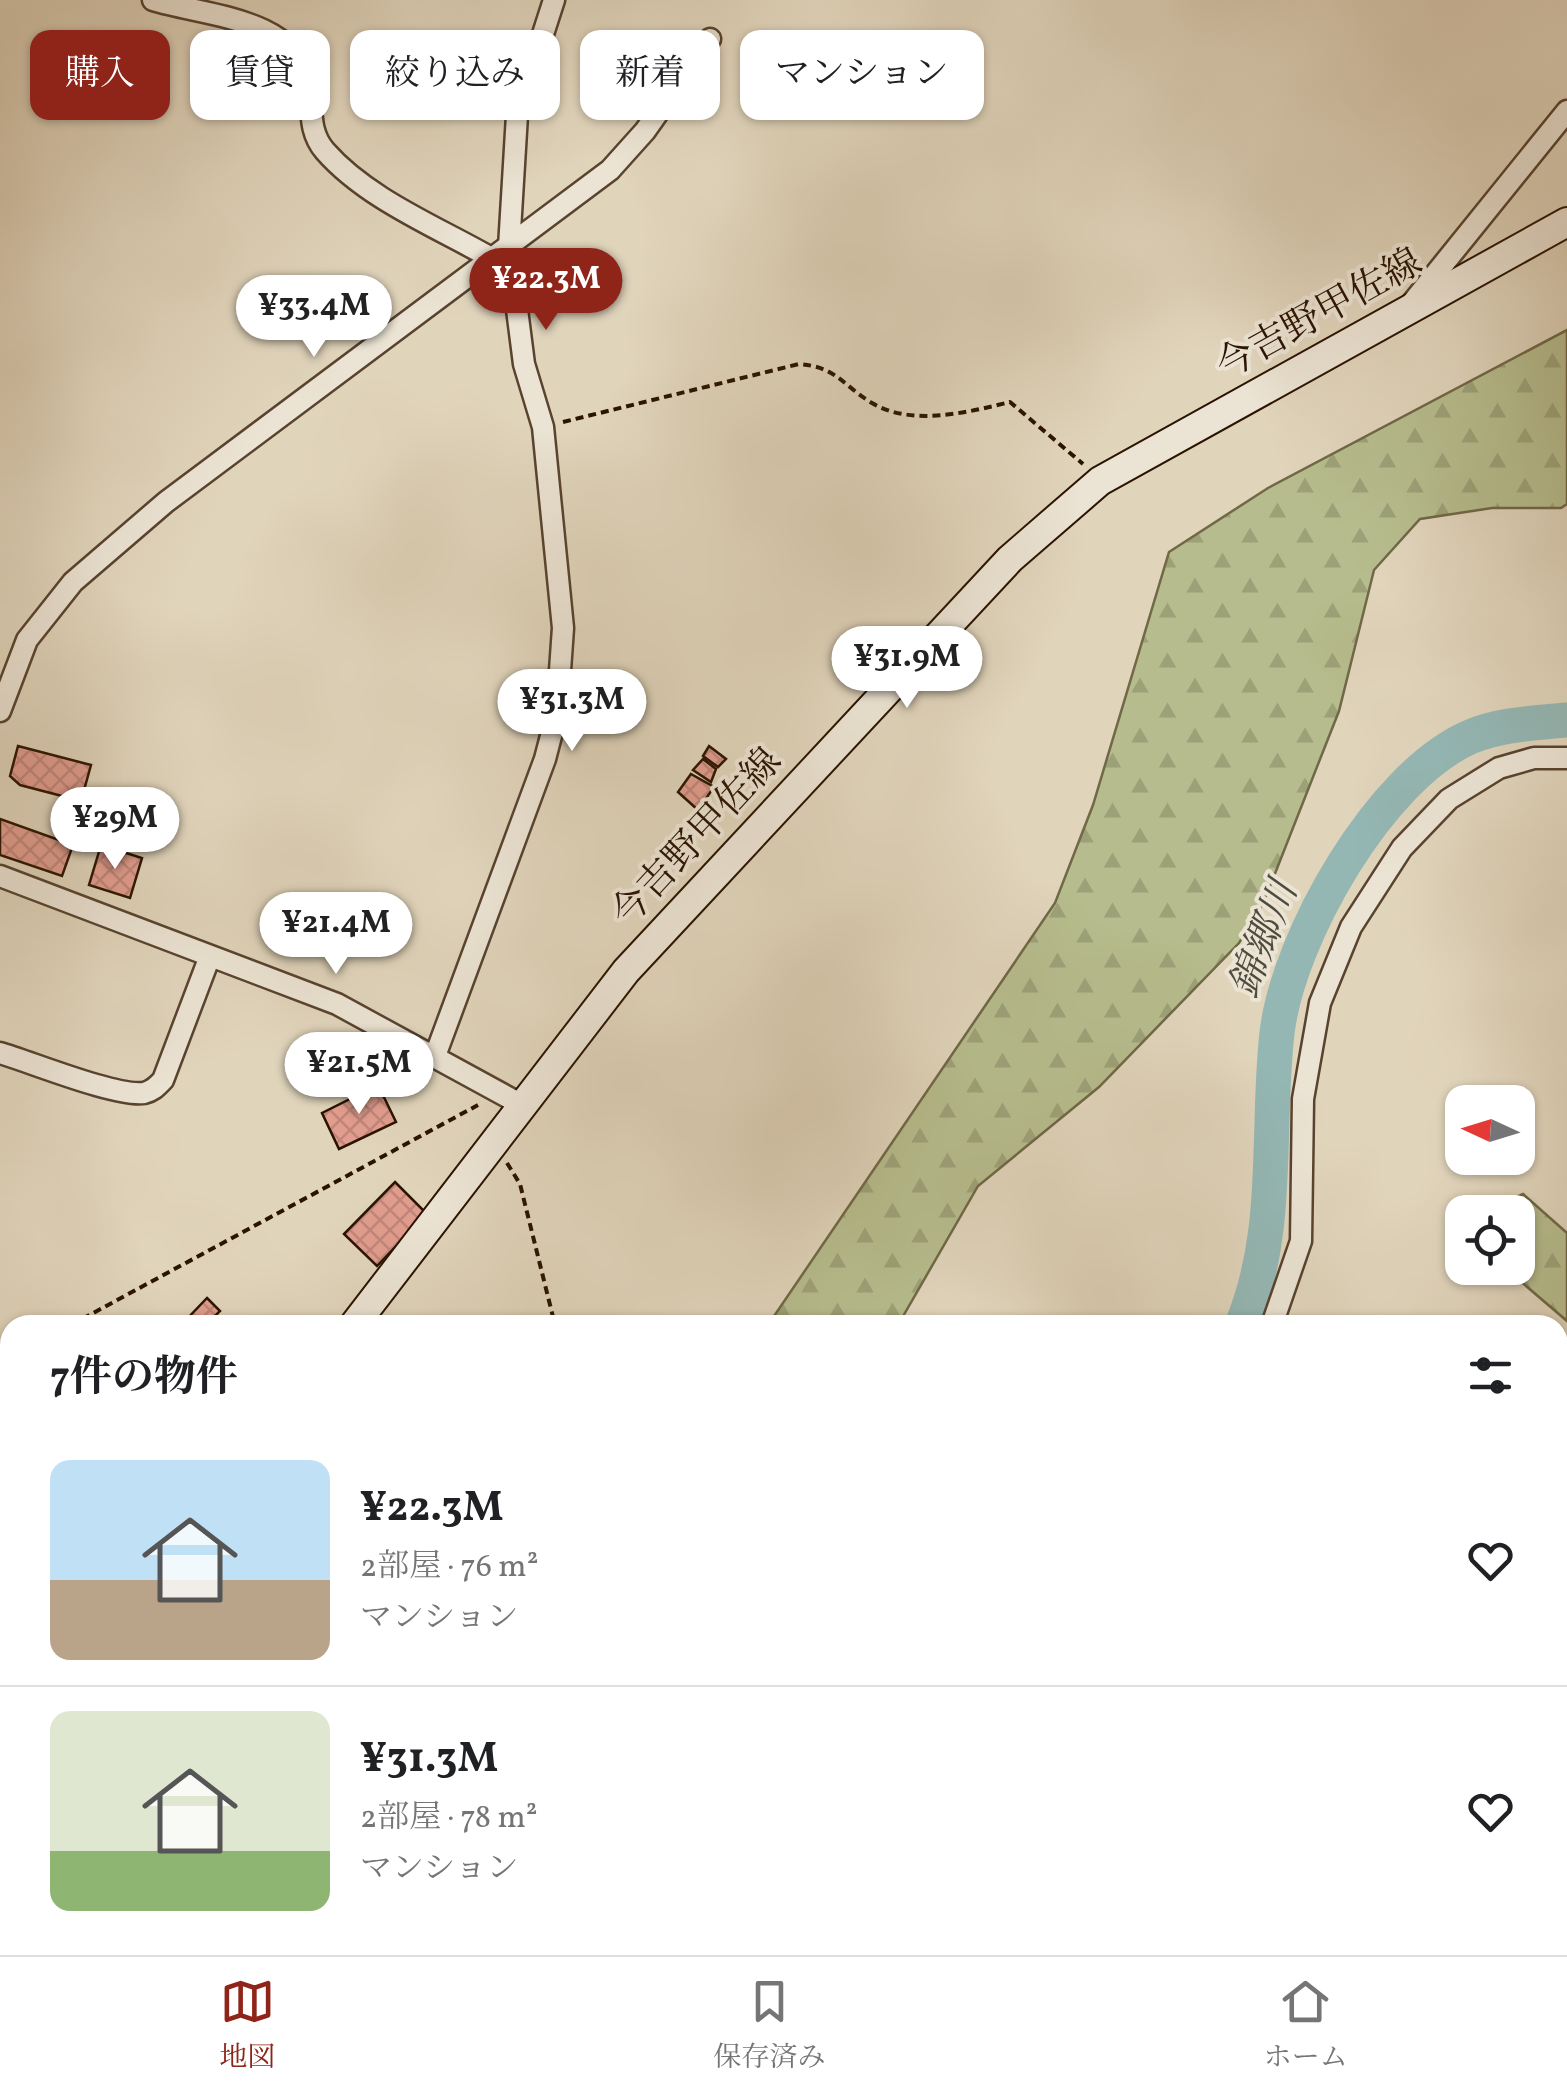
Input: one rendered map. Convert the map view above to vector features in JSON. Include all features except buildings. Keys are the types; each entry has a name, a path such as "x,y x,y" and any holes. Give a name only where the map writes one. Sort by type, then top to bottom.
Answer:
{"main road":[{"name":"今吉野甲佐線","path":"362,1315 496,1144 512,1100 670,921 1010,559 1100,481 1567,222"}],"street":[{"path":"153,0 254,26 287,42 308,80 311,122 322,148 350,177 500,253"},
{"path":"435,1056 545,760 558,714 563,628 542,427 500,253 517,114 554,0"},
{"path":"1404,312 1567,111"},
{"path":"0,712 27,640 73,582 166,502 610,170 653,120"},
{"path":"1275,1315 1301,1241 1303,1099 1320,1004 1351,927 1402,848 1449,799 1499,768 1534,758 1567,758"},
{"path":"0,876 338,1004 512,1100"},
{"path":"0,1053 114,1088 140,1094 154,1090 163,1080 210,956"}],"path":[{"path":"542,427 799,364 825,366 874,405 916,415 962,413 1010,402 1058,439 1100,481"},
{"path":"92,1315 512,1100"},
{"path":"496,1144 520,1184 553,1315"}],"green space":[{"path":"1567,330 1567,504 1561,508 1492,508 1420,519 1374,570 1339,711 1263,904 1239,943 1099,1087 978,1186 904,1315 775,1315 1055,903 1093,805 1169,552 1268,488"},
{"path":"1535,1205 1567,1233 1567,1315 1560,1315 1525,1285 1535,1285"}],"waterway":[{"name":"錦郷川","path":"1245,1315 1262,1254 1267,1217 1277,1033 1299,952 1319,908 1372,823 1403,786 1436,757 1493,729 1567,720"}]}
